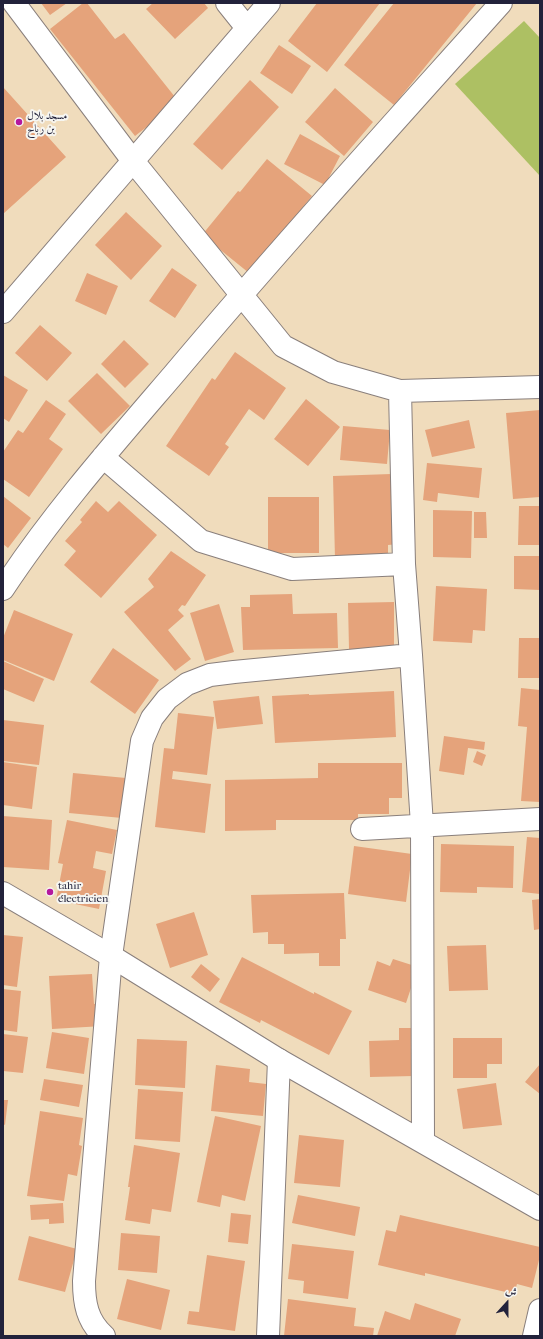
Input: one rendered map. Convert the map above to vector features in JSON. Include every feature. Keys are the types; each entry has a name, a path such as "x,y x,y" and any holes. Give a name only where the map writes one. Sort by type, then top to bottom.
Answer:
{"street":[{"path":"14,3 133,161 283,346 333,372 400,391 540,387"},
{"path":"227,3 247,28"},
{"path":"3,312 269,3"},
{"path":"3,589 24,557 60,510 241,294 501,3"},
{"path":"400,391 404,564 422,825 423,1141"},
{"path":"104,457 201,541 292,569 404,564"},
{"path":"104,1336 99,1332 89,1316 84,1299 84,1281 111,956 142,741 152,718 167,699 187,684 210,675 411,655"},
{"path":"362,828 540,819"},
{"path":"3,893 111,956 279,1060 540,1209"},
{"path":"268,1336 279,1060"},
{"path":"534,1336 540,1310"}],"green space":[{"path":"524,21 540,38 540,176 455,84"}],"building":[{"path":"41,3 67,3 50,15"},
{"path":"83,3 87,3 115,39 124,33 179,102 135,136 50,29"},
{"path":"153,3 204,3 208,8 175,39 146,9"},
{"path":"317,3 380,3 327,72 288,41"},
{"path":"394,3 477,3 394,105 344,65"},
{"path":"279,45 311,66 292,94 260,73"},
{"path":"250,80 279,107 222,170 193,144"},
{"name":"مسجد بلال بن رباح","path":"3,87 66,157 3,214"},
{"path":"335,88 373,122 344,156 305,122"},
{"path":"300,134 340,156 325,185 284,164"},
{"path":"267,159 312,196 249,273 202,235 238,191 240,192"},
{"path":"126,212 162,246 131,280 95,245"},
{"path":"172,268 197,285 175,318 149,301"},
{"path":"87,273 118,286 106,315 75,301"},
{"path":"40,325 72,353 47,381 15,353"},
{"path":"124,340 149,364 125,388 101,364"},
{"path":"235,352 286,388 264,420 249,409 225,444 229,447 209,476 166,446 212,378 215,380"},
{"path":"97,373 130,406 101,434 68,401"},
{"path":"3,375 28,390 9,422 3,418"},
{"path":"306,399 340,427 308,466 274,439"},
{"path":"46,400 66,414 49,439 63,449 29,497 3,479 3,452 18,430 23,433"},
{"path":"540,410 540,497 513,499 506,413"},
{"path":"469,420 475,448 432,457 425,430"},
{"path":"343,426 390,430 387,464 340,460"},
{"path":"427,463 482,468 479,498 438,493 437,502 423,500"},
{"path":"391,474 400,544 388,545 388,558 335,559 333,476"},
{"path":"3,496 31,518 8,548 3,544"},
{"path":"268,497 319,497 319,553 268,553"},
{"path":"96,501 108,512 119,501 157,535 101,598 64,565 76,551 65,541 82,522 80,520"},
{"path":"519,506 540,506 540,545 518,545"},
{"path":"433,510 472,511 471,558 433,557"},
{"path":"474,512 486,512 487,538 474,538"},
{"path":"171,551 206,575 185,606 182,605 178,610 184,616 168,630 191,659 175,671 124,612 154,587 148,579"},
{"path":"514,556 540,556 540,590 514,589"},
{"path":"436,586 487,589 485,631 473,630 472,643 433,641"},
{"path":"292,594 293,614 337,613 338,648 243,650 241,607 250,607 250,595"},
{"path":"394,602 394,649 349,649 348,603"},
{"path":"219,604 234,652 205,661 190,613"},
{"path":"14,610 73,634 54,681 3,660 3,638"},
{"path":"519,638 540,638 540,678 518,678"},
{"path":"113,648 159,680 135,714 90,682"},
{"path":"3,661 44,679 34,702 3,689"},
{"path":"521,688 540,690 540,802 521,801 527,727 518,726"},
{"path":"394,691 396,737 275,743 272,696"},
{"path":"259,696 263,724 217,729 213,701"},
{"path":"178,713 214,717 207,775 173,771 172,779 211,784 205,833 155,827 164,748 174,749"},
{"path":"3,720 44,725 39,765 3,761"},
{"path":"444,736 485,742 484,750 468,748 464,775 439,771"},
{"path":"477,751 486,755 482,766 473,762"},
{"path":"3,762 37,767 32,809 3,805"},
{"path":"318,763 402,763 402,798 389,798 389,814 358,814 358,820 276,820 276,830 225,831 225,780 318,778"},
{"path":"73,773 126,778 122,818 69,813"},
{"path":"3,816 52,820 49,870 3,867"},
{"path":"67,820 117,830 112,854 96,851 93,868 106,871 99,909 56,900 63,864 58,863"},
{"path":"527,837 540,838 540,894 522,892"},
{"path":"441,844 514,846 513,888 477,887 477,893 440,892"},
{"path":"354,846 412,854 406,902 348,894"},
{"path":"344,893 346,939 340,939 340,966 319,966 319,953 284,954 284,944 268,944 268,932 253,933 251,895"},
{"path":"540,899 540,929 534,930 532,900"},
{"path":"194,912 208,955 170,968 156,924"},
{"path":"3,935 23,937 17,987 3,985"},
{"path":"486,945 488,990 449,991 447,946"},
{"path":"242,957 314,994 314,992 352,1011 329,1055 261,1020 260,1023 219,1002"},
{"path":"393,959 418,967 406,1003 368,990 377,961 390,966"},
{"path":"201,964 220,979 210,992 191,977"},
{"path":"92,974 94,1004 102,1003 103,1026 52,1029 49,976"},
{"path":"3,989 21,991 17,1032 3,1030"},
{"path":"399,1028 413,1028 414,1076 370,1077 369,1041 399,1040"},
{"path":"52,1032 89,1038 84,1074 46,1068"},
{"path":"3,1034 28,1037 23,1073 3,1071"},
{"path":"453,1038 502,1038 502,1064 487,1064 487,1078 453,1078"},
{"path":"137,1039 187,1041 185,1088 135,1085"},
{"path":"540,1064 540,1094 525,1082"},
{"path":"216,1065 250,1069 249,1082 266,1084 263,1116 211,1111"},
{"path":"44,1079 83,1085 79,1107 40,1100"},
{"path":"496,1083 502,1125 463,1129 457,1089"},
{"path":"138,1089 183,1092 180,1142 135,1139"},
{"path":"3,1100 8,1100 5,1125 3,1124"},
{"path":"40,1111 83,1118 79,1145 82,1146 77,1176 68,1174 64,1201 27,1196"},
{"path":"215,1116 261,1126 245,1201 222,1195 220,1207 197,1202"},
{"path":"299,1135 344,1140 340,1187 294,1183"},
{"path":"134,1145 180,1153 171,1212 152,1209 150,1224 125,1220"},
{"path":"298,1195 360,1207 355,1236 292,1223"},
{"path":"63,1203 64,1223 49,1224 49,1219 31,1220 30,1205"},
{"path":"231,1213 251,1215 248,1244 228,1242"},
{"path":"400,1215 540,1247 540,1256 532,1288 517,1284 514,1294 425,1273 425,1276 378,1265 386,1230 396,1232"},
{"path":"121,1233 160,1236 157,1273 118,1270"},
{"path":"29,1236 77,1249 65,1292 18,1280"},
{"path":"292,1244 354,1251 348,1299 303,1293 304,1281 288,1279"},
{"path":"207,1255 245,1261 235,1331 187,1324 189,1311 199,1312"},
{"path":"127,1279 170,1290 161,1330 117,1319"},
{"path":"288,1299 356,1308 354,1326 374,1328 373,1336 284,1336"},
{"path":"415,1303 461,1319 455,1336 377,1336 385,1311 410,1320"}],"place":[{"name":"مسجد بلال بن رباح","path":"19,122"},
{"name":"tahir électricien","path":"50,892"}]}
